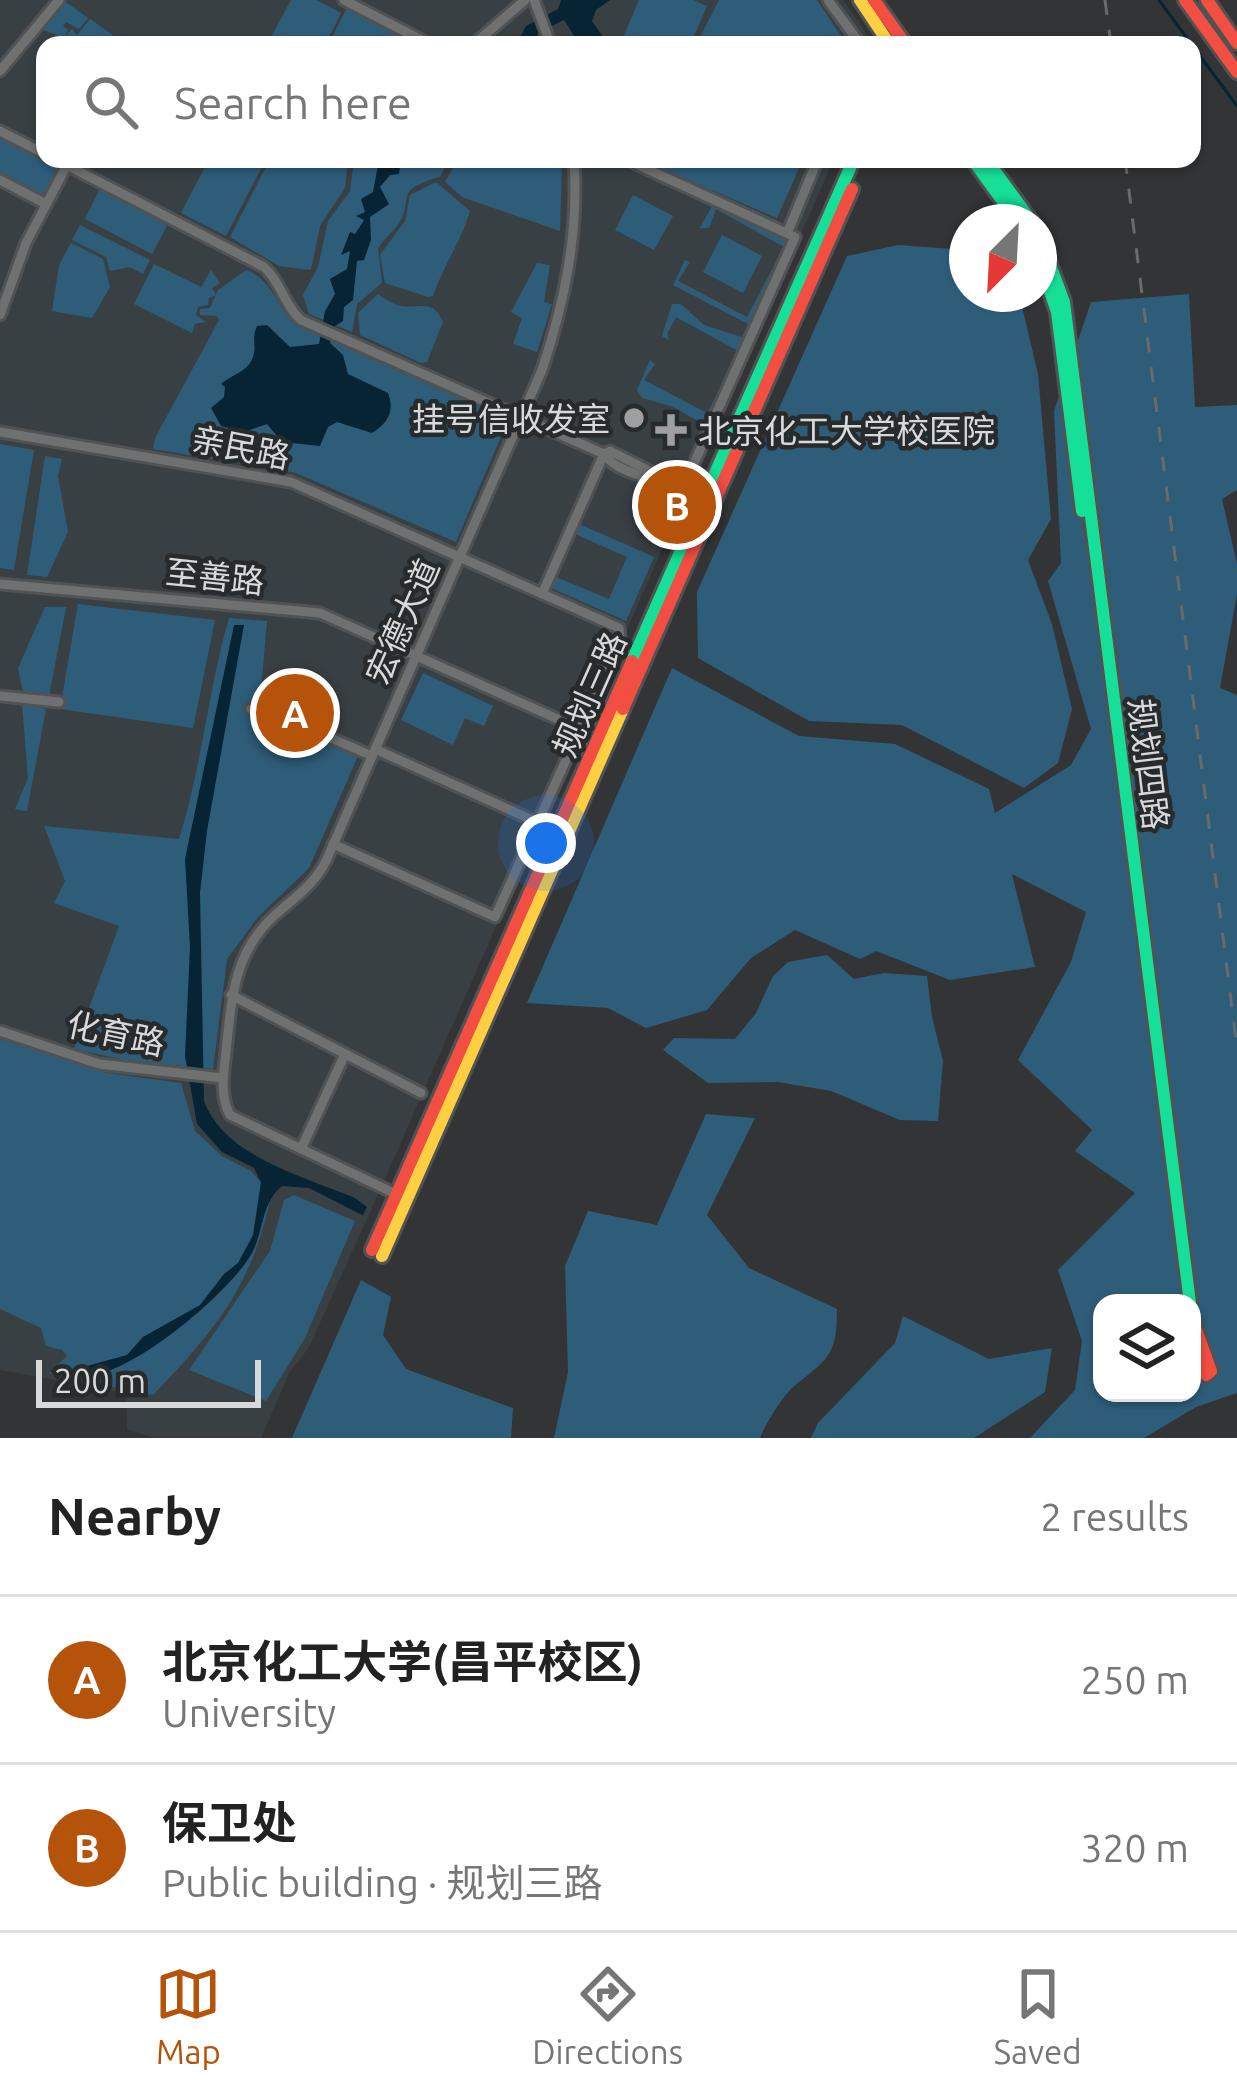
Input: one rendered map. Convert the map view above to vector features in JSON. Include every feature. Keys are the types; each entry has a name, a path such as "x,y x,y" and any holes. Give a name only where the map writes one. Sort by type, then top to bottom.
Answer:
{"main road":[{"path":"860,0 884,36"},
{"path":"874,0 900,36"},
{"path":"1185,0 1237,72"},
{"path":"1207,0 1237,43"},
{"name":"规划三路","path":"850,168 604,739 377,1253 396,1194 604,739 852,189"},
{"path":"979,168 1005,204"},
{"path":"993,168 1019,204"},
{"name":"规划四路","path":"1057,279 1064,302 1184,1294"},
{"name":"规划四路","path":"1057,312 1184,1294"},
{"path":"1201,1343 1211,1371 1206,1375 1201,1365"}],"street":[{"path":"0,70 59,0"},
{"path":"344,0 414,36"},
{"path":"828,0 854,36"},
{"path":"485,36 532,1 547,36"},
{"path":"0,131 36,149"},
{"path":"0,315 26,243 65,168"},
{"path":"73,168 264,267 279,283 292,312 319,327 604,454 610,462 683,488 794,235 645,168"},
{"name":"宏德大道","path":"224,1078 231,994 238,968 255,937 320,874 542,370 566,285 575,219 574,168"},
{"path":"788,232 814,168"},
{"path":"0,180 46,204"},
{"name":"亲民路","path":"0,432 290,482 621,632 580,729"},
{"path":"542,594 604,454"},
{"name":"至善路","path":"0,584 320,613 580,729"},
{"path":"0,696 59,702"},
{"path":"251,709 274,713 539,824"},
{"path":"333,844 495,917 580,729"},
{"path":"231,994 421,1093"},
{"name":"化育路","path":"0,1031 91,1062 224,1078"},
{"path":"301,1149 345,1054"},
{"path":"224,1078 230,1115 396,1194"}],"shaded area":[{"path":"0,0 843,0 866,36 36,36 36,168 830,168 376,1199 308,1349 289,1373 261,1438 154,1438 127,1429 126,1393 0,1370"},
{"path":"291,0 316,0 341,13 330,36 272,36"},
{"path":"561,0 610,0 596,10 592,21 603,36 574,36 564,20 537,36 521,36 526,26 558,9"},
{"path":"639,0 693,0 707,6 694,36 624,36"},
{"path":"719,0 817,0 841,36 701,36"},
{"path":"59,2 88,18 79,29 66,22 65,36 41,25"},
{"path":"348,6 402,36 333,36"},
{"path":"90,19 114,36 65,36 72,29 77,35"},
{"path":"0,139 36,157 36,168 59,168 45,196 0,173"},
{"path":"204,168 261,168 226,236 181,213"},
{"path":"265,168 347,168 345,188 320,226 311,270 279,266 230,237"},
{"path":"353,168 444,168 440,177 409,192 402,217 378,249 382,283 357,304 352,332 309,314 303,295 318,267 328,221 350,191"},
{"path":"378,168 400,168 399,174 390,175 380,187 389,204 370,217 371,240 364,260 357,261 353,300 344,307 343,321 335,326 330,343 343,355 348,374 388,393 391,405 386,421 372,433 337,422 328,427 320,446 282,442 267,424 244,432 221,426 211,408 224,397 221,384 251,362 257,326 267,325 290,347 319,344 325,311 335,294 330,279 347,269 350,251 341,255 350,232 355,234 364,220 356,216 365,212 361,199 373,192"},
{"path":"453,168 562,168 560,231 462,197 445,182"},
{"path":"660,168 799,168 777,218"},
{"path":"436,182 470,211 433,296 428,297 385,283 380,255 405,221 410,195"},
{"path":"101,187 161,217 167,226 152,254 85,219"},
{"path":"633,195 673,216 654,250 615,230"},
{"path":"712,206 790,242 750,325 673,285 685,260 690,262 678,281 747,317 784,247 716,209 709,228 700,228"},
{"path":"80,225 150,260 143,274 130,267 110,271 106,257 72,240"},
{"path":"722,235 762,256 743,293 703,272"},
{"path":"71,243 103,259 110,287 92,318 52,311 59,265"},
{"path":"898,245 949,249 949,312 1023,312 1038,374 1051,519 1028,560 1052,624 1072,709 1058,763 1024,788 902,725 809,721 698,658 697,592 847,256"},
{"path":"537,263 550,265 544,302 552,304 537,352 513,344 522,318 511,312"},
{"path":"154,264 201,287 211,270 220,283 212,288 216,295 208,305 198,307 196,315 206,322 195,324 192,333 134,304"},
{"path":"246,270 264,281 300,327 508,420 456,542 296,473 153,449 219,320 200,315 200,309 210,308 218,290"},
{"path":"378,294 397,305 429,307 439,314 443,322 427,362 360,335 358,313"},
{"path":"1189,294 1195,407 1237,405 1237,490 1222,499 1237,564 1237,594 1220,688 1237,695 1237,1393 1196,1407 1144,1438 1030,1438 1075,1390 1082,1341 1058,1270 1135,1193 1075,1151 1092,1130 1018,1060 1071,962 1086,912 1012,874 1035,967 950,980 876,951 860,959 795,930 751,958 707,1010 646,1028 608,1008 527,1003 672,668 799,736 895,744 989,789 995,813 1071,765 1091,729 1048,581 1061,563 1054,411 1091,302"},
{"path":"672,304 681,304 704,325 744,338 744,345 705,425 671,406 642,398 637,390 650,360 655,364 644,380 707,413 740,352 676,317 667,334 669,340 662,336"},
{"path":"0,444 34,450 14,570 0,568"},
{"path":"45,456 62,459 58,476 68,532 47,577 27,575"},
{"path":"579,524 654,557 626,621 551,588 556,577 609,599 627,557 575,534"},
{"path":"78,604 215,620 193,728 60,709"},
{"path":"45,607 66,607 49,696 23,692 18,668"},
{"path":"229,618 267,621 259,712 358,756 309,868 259,916 227,959 213,1069 130,1061 74,1049 119,926 54,903 65,881 44,826 179,839"},
{"path":"234,625 244,625 200,893 204,1101 214,1120 247,1150 367,1207 363,1215 309,1188 282,1186 270,1201 252,1253 197,1313 116,1368 92,1375 73,1374 76,1369 127,1355 143,1337 200,1305 238,1263 253,1235 261,1182 254,1168 222,1152 197,1124 185,1056 190,947 185,859"},
{"path":"423,673 493,706 484,726 465,718 453,745 401,720"},
{"path":"22,703 46,709 27,811 15,809 28,778"},
{"path":"827,955 854,979 884,973 927,976 943,1061 938,1121 900,1120 831,1091 778,1082 708,1083 663,1050 674,1038 735,1039 756,1013 773,976 788,962"},
{"path":"0,1039 107,1073 181,1083 195,1131 222,1156 251,1171 271,1195 254,1255 228,1305 153,1395 49,1373 67,1356 46,1346 41,1328 0,1309"},
{"path":"706,1114 755,1118 707,1215 749,1268 837,1309 830,1353 787,1393 760,1438 554,1438 568,1372 565,1266 588,1211 657,1225"},
{"path":"294,1195 355,1221 305,1338 266,1401 189,1370 270,1251 284,1200"},
{"path":"361,1280 391,1297 383,1335 406,1369 513,1408 511,1438 292,1438"},
{"path":"903,1316 989,1359 1052,1348 1045,1392 974,1438 811,1438 818,1423 895,1343"}],"waterway":[{"path":"1159,0 1185,36"},
{"path":"1201,57 1237,106"}],"railway":[{"path":"1105,0 1110,36"},
{"path":"1126,168 1237,1048"}],"traffic: fast":[{"path":"632,661 850,168"},
{"path":"979,168 1005,204"},
{"path":"993,168 1019,204"},
{"path":"1057,283 1064,302 1189,1294"},
{"path":"1057,312 1082,511"}],"traffic: slow":[{"path":"860,0 884,36"},
{"path":"382,1256 623,709"}],"traffic: jam":[{"path":"874,0 900,36"},
{"path":"1185,0 1237,72"},
{"path":"1207,0 1237,43"},
{"path":"623,709 852,189"},
{"path":"372,1250 632,661"},
{"path":"1201,1343 1211,1371 1206,1375 1201,1365"}],"place":[{"name":"挂号信收发室","path":"634,418"},
{"name":"北京化工大学校医院","path":"671,430"},
{"name":"保卫处","path":"677,505"},
{"name":"北京化工大学(昌平校区)","path":"295,713"}]}
